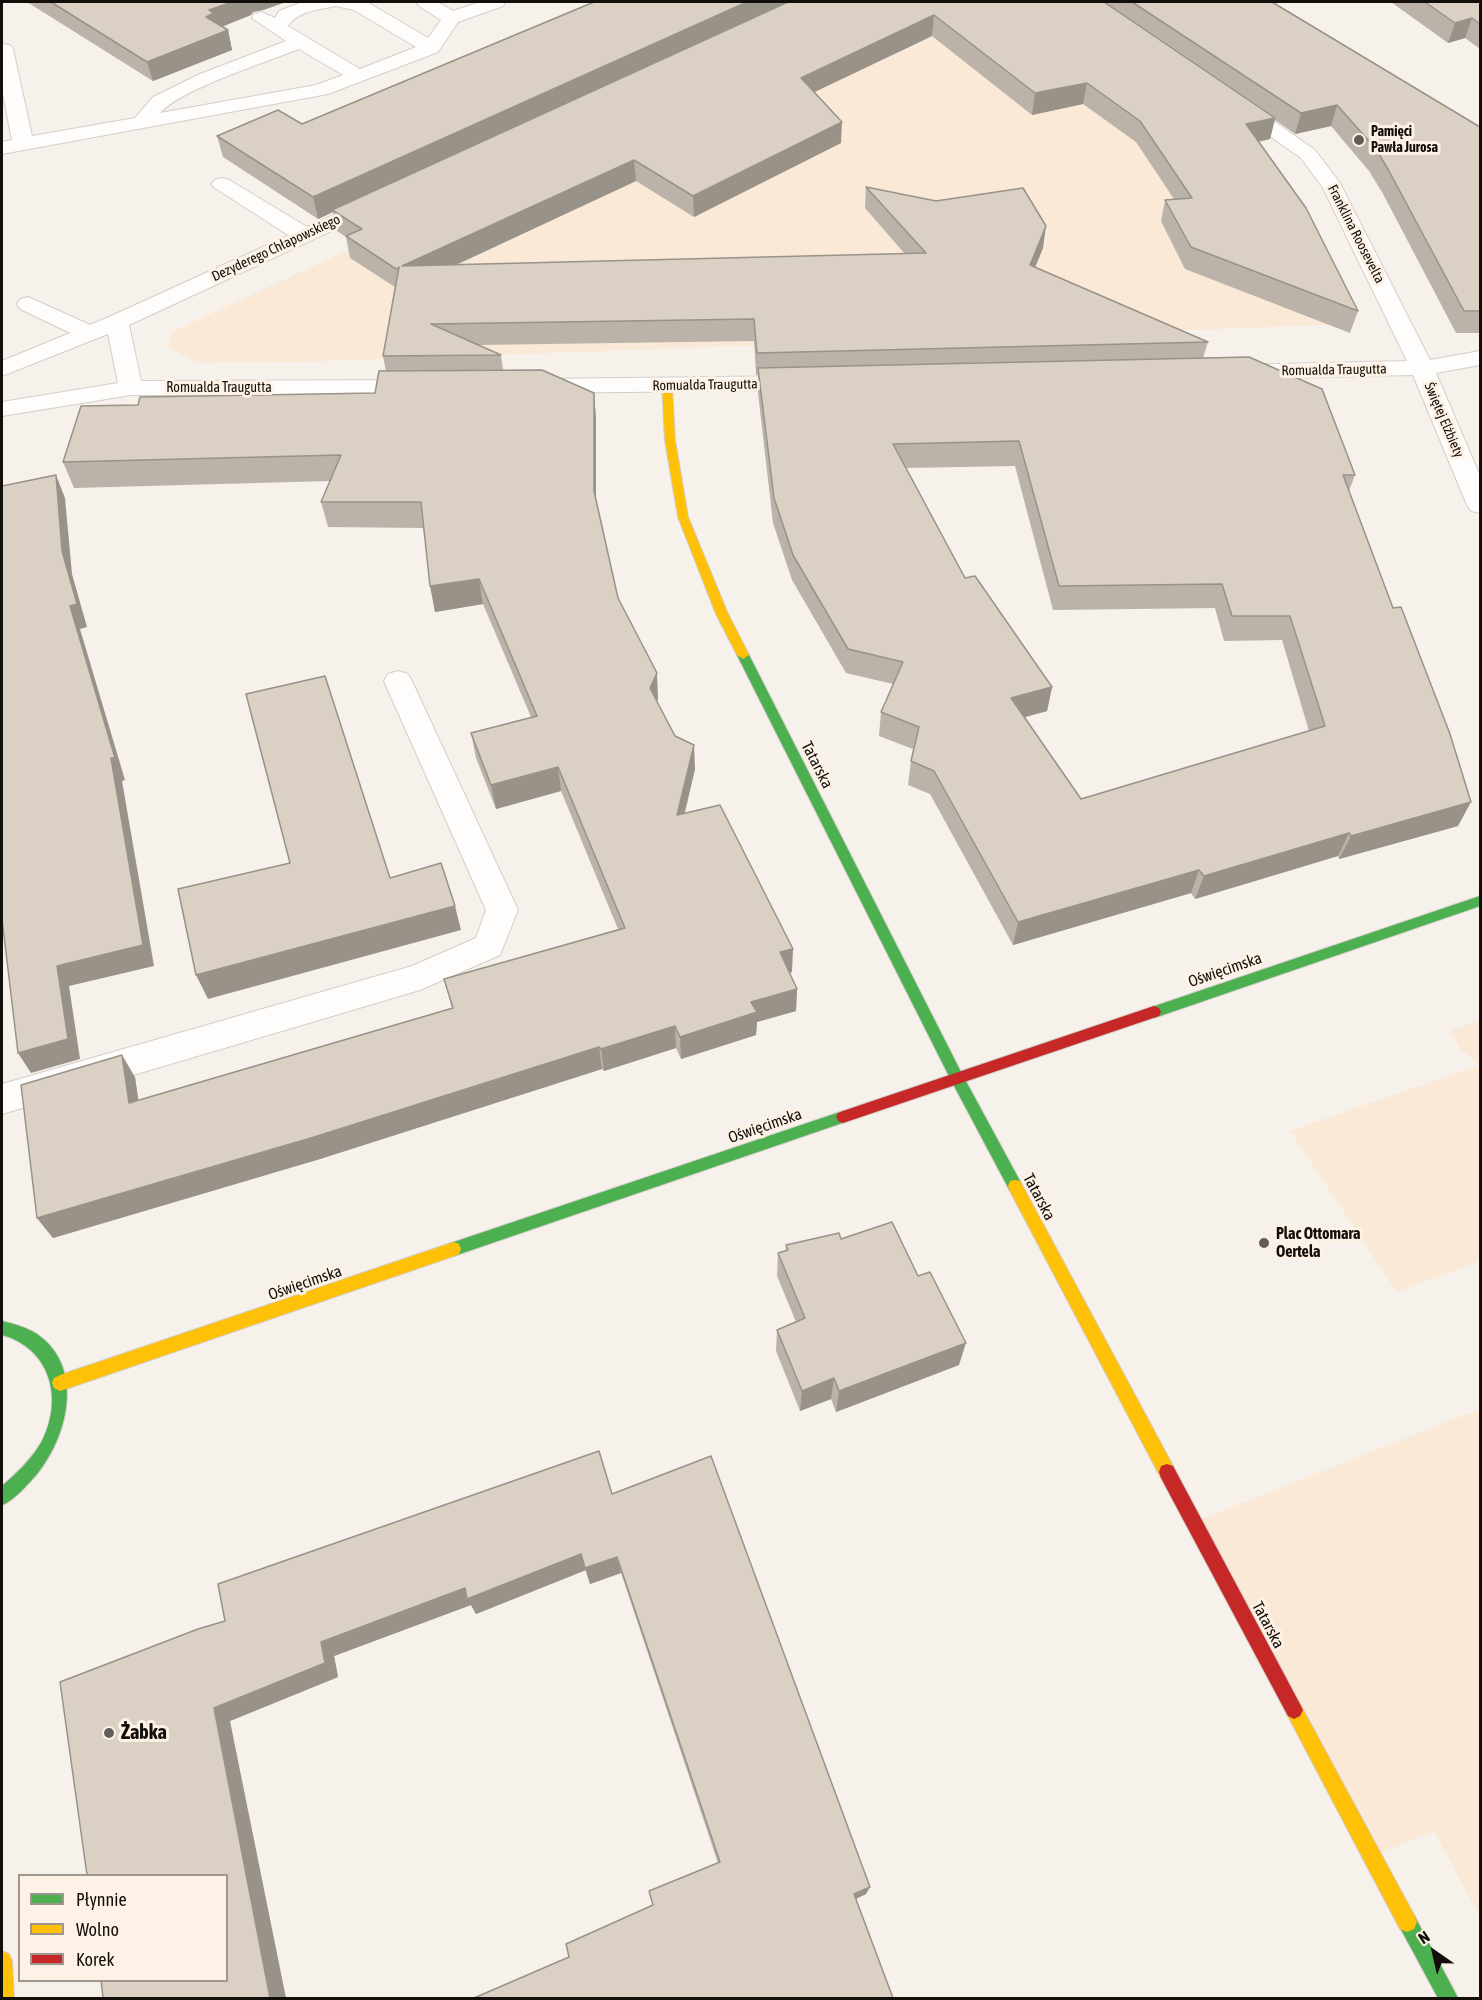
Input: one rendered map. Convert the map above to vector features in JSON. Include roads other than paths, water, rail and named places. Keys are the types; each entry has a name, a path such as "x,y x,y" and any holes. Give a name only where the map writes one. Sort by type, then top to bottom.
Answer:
{"street":[{"path":"330,2 314,3 269,23 358,76"},
{"path":"342,2 360,6 431,48"},
{"path":"426,2 451,18"},
{"path":"2,148 321,90 431,48 451,18 496,2"},
{"path":"142,123 160,101 207,78 300,42"},
{"path":"3,49 23,144"},
{"name":"Franklina Roosevelta","path":"1220,93 1308,154 1333,187 1422,368"},
{"path":"222,184 304,235"},
{"name":"Dezyderego Chłapowskiego","path":"2,369 117,322 390,195"},
{"path":"28,304 89,333"},
{"path":"117,322 131,388"},
{"name":"Romualda Traugutta","path":"1216,373 1422,368 1480,358"},
{"name":"Świętej Elżbiety","path":"1422,368 1480,505"},
{"name":"Romualda Traugutta","path":"512,387 822,382"},
{"name":"Tatarska","path":"667,386 670,440 683,517 722,614 957,1078 1448,1998"},
{"name":"Romualda Traugutta","path":"2,409 131,388 440,387"},
{"path":"2,1099 420,976 489,946 502,910 398,681"},
{"name":"Oświęcimska","path":"60,1383 1480,901"},
{"path":"2,1328 10,1329 34,1341 51,1359 60,1383 59,1413 49,1444 29,1473 2,1497"},
{"path":"2,1961 4,1998"}],"place":[{"name":"Pamięci Pawła Jurosa","path":"1359,140"},
{"name":"Plac Ottomara Oertela","path":"1264,1243"},
{"name":"Żabka","path":"109,1733"}]}
